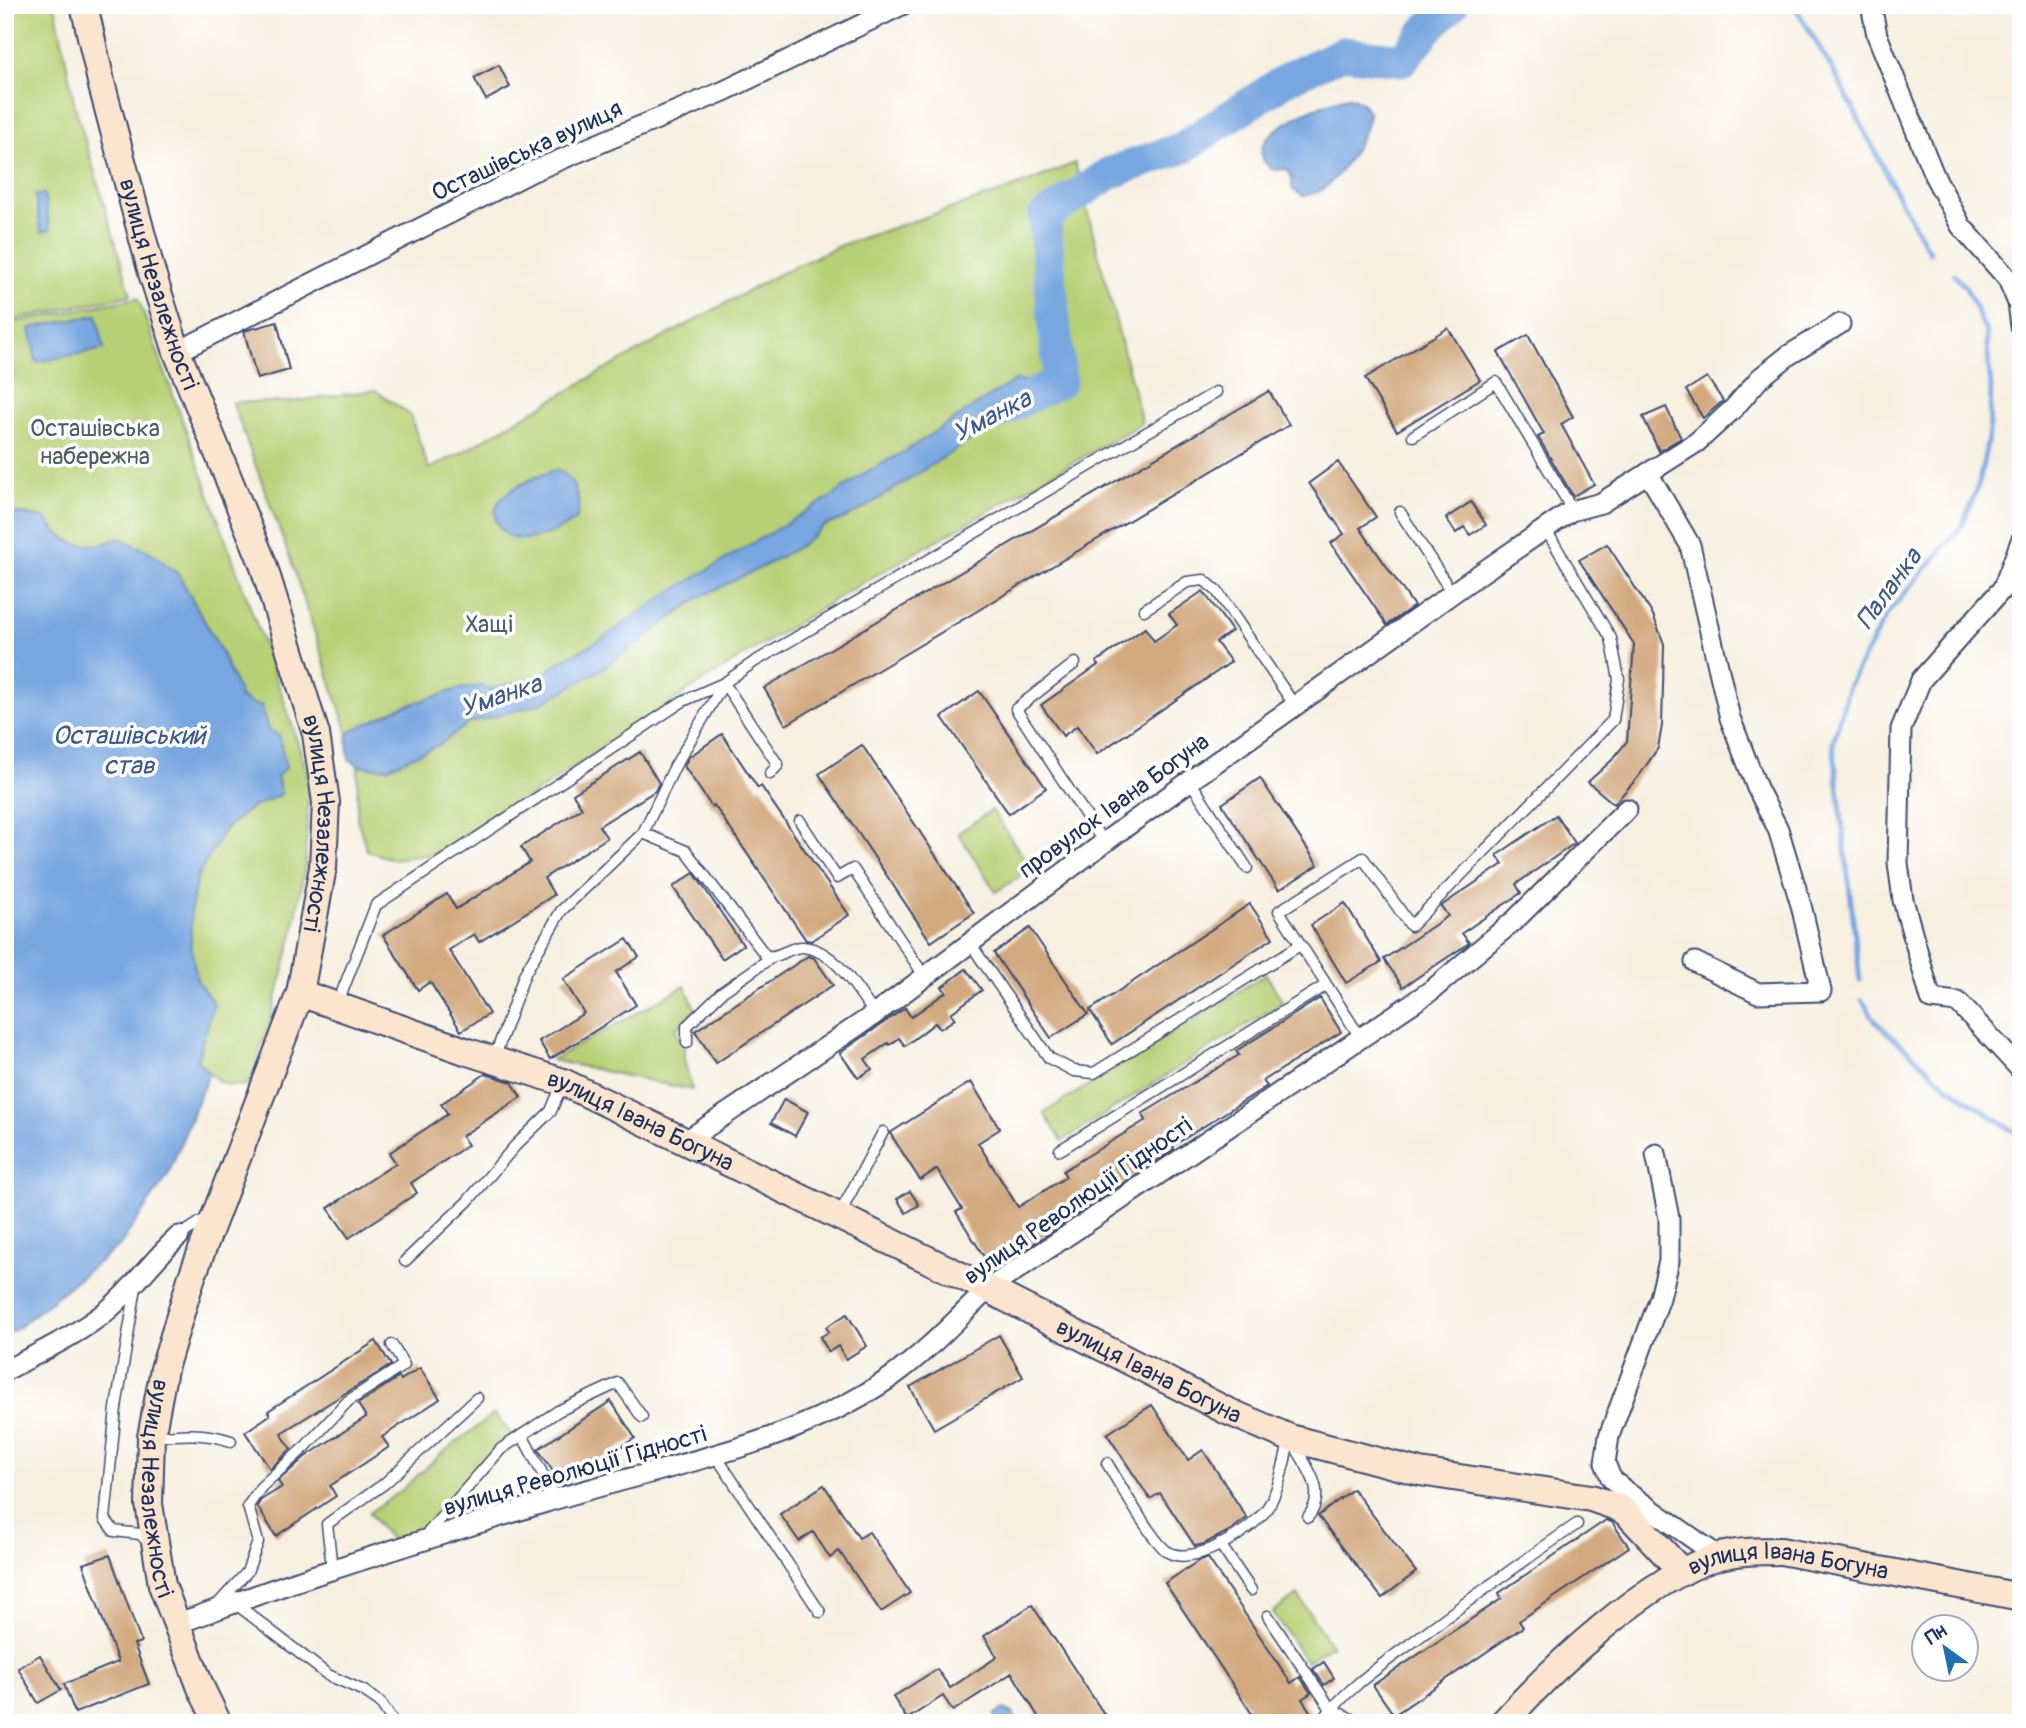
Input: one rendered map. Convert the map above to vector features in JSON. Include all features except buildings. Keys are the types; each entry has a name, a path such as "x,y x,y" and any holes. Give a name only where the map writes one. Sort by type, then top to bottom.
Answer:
{"main road":[{"name":"вулиця Незалежності","path":"84,5 102,86 177,352 262,561 316,734 326,802 323,867 300,993 176,1326 164,1369 151,1437 149,1504 162,1585 218,1723"},
{"name":"вулиця Івана Богуна","path":"300,993 563,1082 988,1289 1227,1411 1290,1438 1420,1472 1606,1502 1627,1513 1682,1572 1718,1556 1781,1551 2021,1597"},
{"path":"1516,1718 1575,1652 1631,1605 1682,1572"}],"street":[{"name":"Осташівська вулиця","path":"177,352 531,172 724,91 902,5"},
{"path":"1871,5 1878,35 1934,175 1961,226 2008,279 2018,303 2021,326"},
{"path":"1571,511 1601,503 1697,442 1734,408 1760,378 1840,324"},
{"path":"1648,473 1690,544 1730,718 1757,788 1778,829 1801,905 1821,990 1758,993 1695,962"},
{"name":"провулок Івана Богуна","path":"686,1141 874,1014 1104,843 1452,593 1571,511"},
{"path":"2021,541 2003,588 1921,680 1901,729 1898,863 1903,900 1931,999 1958,1002 2021,1070"},
{"name":"вулиця Революції Гідності","path":"176,1624 332,1569 556,1499 753,1445 860,1396 890,1378 926,1350 988,1289 1432,990 1516,919 1627,809"},
{"path":"1656,1154 1669,1218 1669,1261 1660,1298 1609,1436 1605,1463 1611,1478 1625,1491 1718,1556"},
{"path":"5,1371 82,1329 107,1310 137,1283 157,1256 179,1236"}],"lane":[{"path":"1413,436 1496,382 1571,511"},
{"path":"337,1006 376,905 683,701 724,683 754,662 1216,391"},
{"path":"1400,512 1452,593"},
{"path":"1360,1037 1279,911 1363,858 1411,926 1613,720 1619,679 1611,638 1546,530"},
{"path":"1144,610 1187,582 1204,580 1217,591 1294,706"},
{"path":"1075,663 1016,709 1104,843"},
{"path":"724,683 778,765 770,774"},
{"path":"494,1060 525,973 561,911 643,833 676,766 724,683"},
{"path":"1190,781 1247,868"},
{"path":"800,821 837,878 853,869 925,976"},
{"path":"643,833 686,850 766,956 772,957"},
{"path":"970,943 1049,1058 1074,1071 1094,1073 1300,945"},
{"path":"687,1043 687,1026 723,992 772,957 801,947 825,954 840,968 874,1014"},
{"path":"1060,1150 1326,985"},
{"path":"1294,995 1300,999 1306,997"},
{"path":"405,1261 467,1202 514,1146 551,1111 563,1082"},
{"path":"838,1216 883,1132"},
{"path":"179,1236 217,1213"},
{"path":"137,1283 116,1408 106,1518 114,1531 140,1534 156,1550"},
{"path":"211,1612 247,1572 258,1542 248,1506 261,1487 306,1446 348,1401 404,1365 392,1345"},
{"path":"420,1542 501,1449 558,1412 618,1383 642,1416"},
{"path":"332,1569 327,1524 384,1484 477,1398"},
{"path":"151,1437 215,1435 231,1441"},
{"path":"522,1435 556,1499"},
{"path":"1290,1438 1317,1485 1317,1497 1308,1517"},
{"path":"1107,1463 1166,1551 1180,1557 1196,1555 1208,1553 1220,1544 1244,1534 1265,1511 1276,1491 1290,1438"},
{"path":"716,1456 820,1612"},
{"path":"1321,1723 1331,1709 1379,1667 1480,1591 1577,1524"},
{"path":"1220,1544 1251,1590"},
{"path":"236,1604 328,1675 364,1691 380,1702 394,1723"},
{"path":"1268,1616 1331,1709 1360,1723"}],"green space":[{"path":"5,5 55,5 75,106 131,295 7,321"},
{"name":"Хащі","path":"1075,163 1142,423 852,589 692,688 446,853 392,859 367,851 357,818 358,764 290,558 232,402 290,402 375,390 410,415 429,469 779,274 841,245 1010,189"},
{"name":"Осташівська набережна","path":"138,298 285,703 309,778 305,865 293,934 250,1084 225,1084 197,1060 214,1004 197,981 191,946 191,908 197,877 225,829 251,808 281,794 261,705 254,705 241,698 220,649 178,574 152,553 120,538 96,546 76,544 27,514 5,512 5,379 13,378 6,324"},
{"path":"992,810 1031,869 996,892 958,833"},
{"path":"1266,974 1283,1002 1062,1141 1044,1113"},
{"path":"685,986 696,1010 675,1030 684,1045 684,1060 692,1090 552,1060"},
{"path":"494,1414 513,1435 497,1447 427,1528 391,1540 369,1513 403,1489 441,1454"},
{"path":"1298,1595 1331,1646 1306,1662 1273,1612"}],"water":[{"path":"1350,97 1362,103 1369,113 1364,132 1352,154 1330,183 1318,192 1303,196 1292,189 1292,178 1287,169 1274,170 1263,158 1262,146 1285,123 1322,105"},
{"path":"44,194 50,230 41,232 35,195"},
{"path":"97,315 104,349 36,362 30,328"},
{"path":"1015,380 1028,382 1038,397 866,507 824,526 800,546 766,565 700,597 599,671 540,704 469,723 439,745 387,768 361,767 349,759 347,736 351,731 399,708 459,689 481,686 491,689 539,677 672,591 834,495 866,472 902,453"},
{"path":"555,470 567,477 578,497 576,519 562,528 535,538 509,537 498,524 495,513 498,503 517,486"},
{"name":"Осташівський став","path":"5,512 46,518 61,536 78,544 98,544 120,538 152,553 178,574 220,649 241,698 254,705 261,705 268,730 279,735 286,768 277,776 281,794 251,808 225,829 197,877 191,908 191,946 197,980 214,1004 197,1060 209,1073 168,1175 120,1245 15,1330 5,1335"},
{"path":"1004,1709 1013,1713 1017,1723 993,1723 995,1714"}],"waterway":[{"name":"Уманка","path":"997,413 1060,381 1044,217 1110,173 1182,148 1290,77 1343,53 1402,60 1452,5"},
{"name":"Паланка","path":"1794,5 1837,77 1930,253"},
{"name":"Паланка","path":"1860,980 1833,743 1849,685 1887,614 1962,526 1979,483 1989,433 1991,388 1986,332 1966,288 1954,275"},
{"name":"Паланка","path":"1862,1000 1877,1023 1947,1086 2021,1136"}]}
